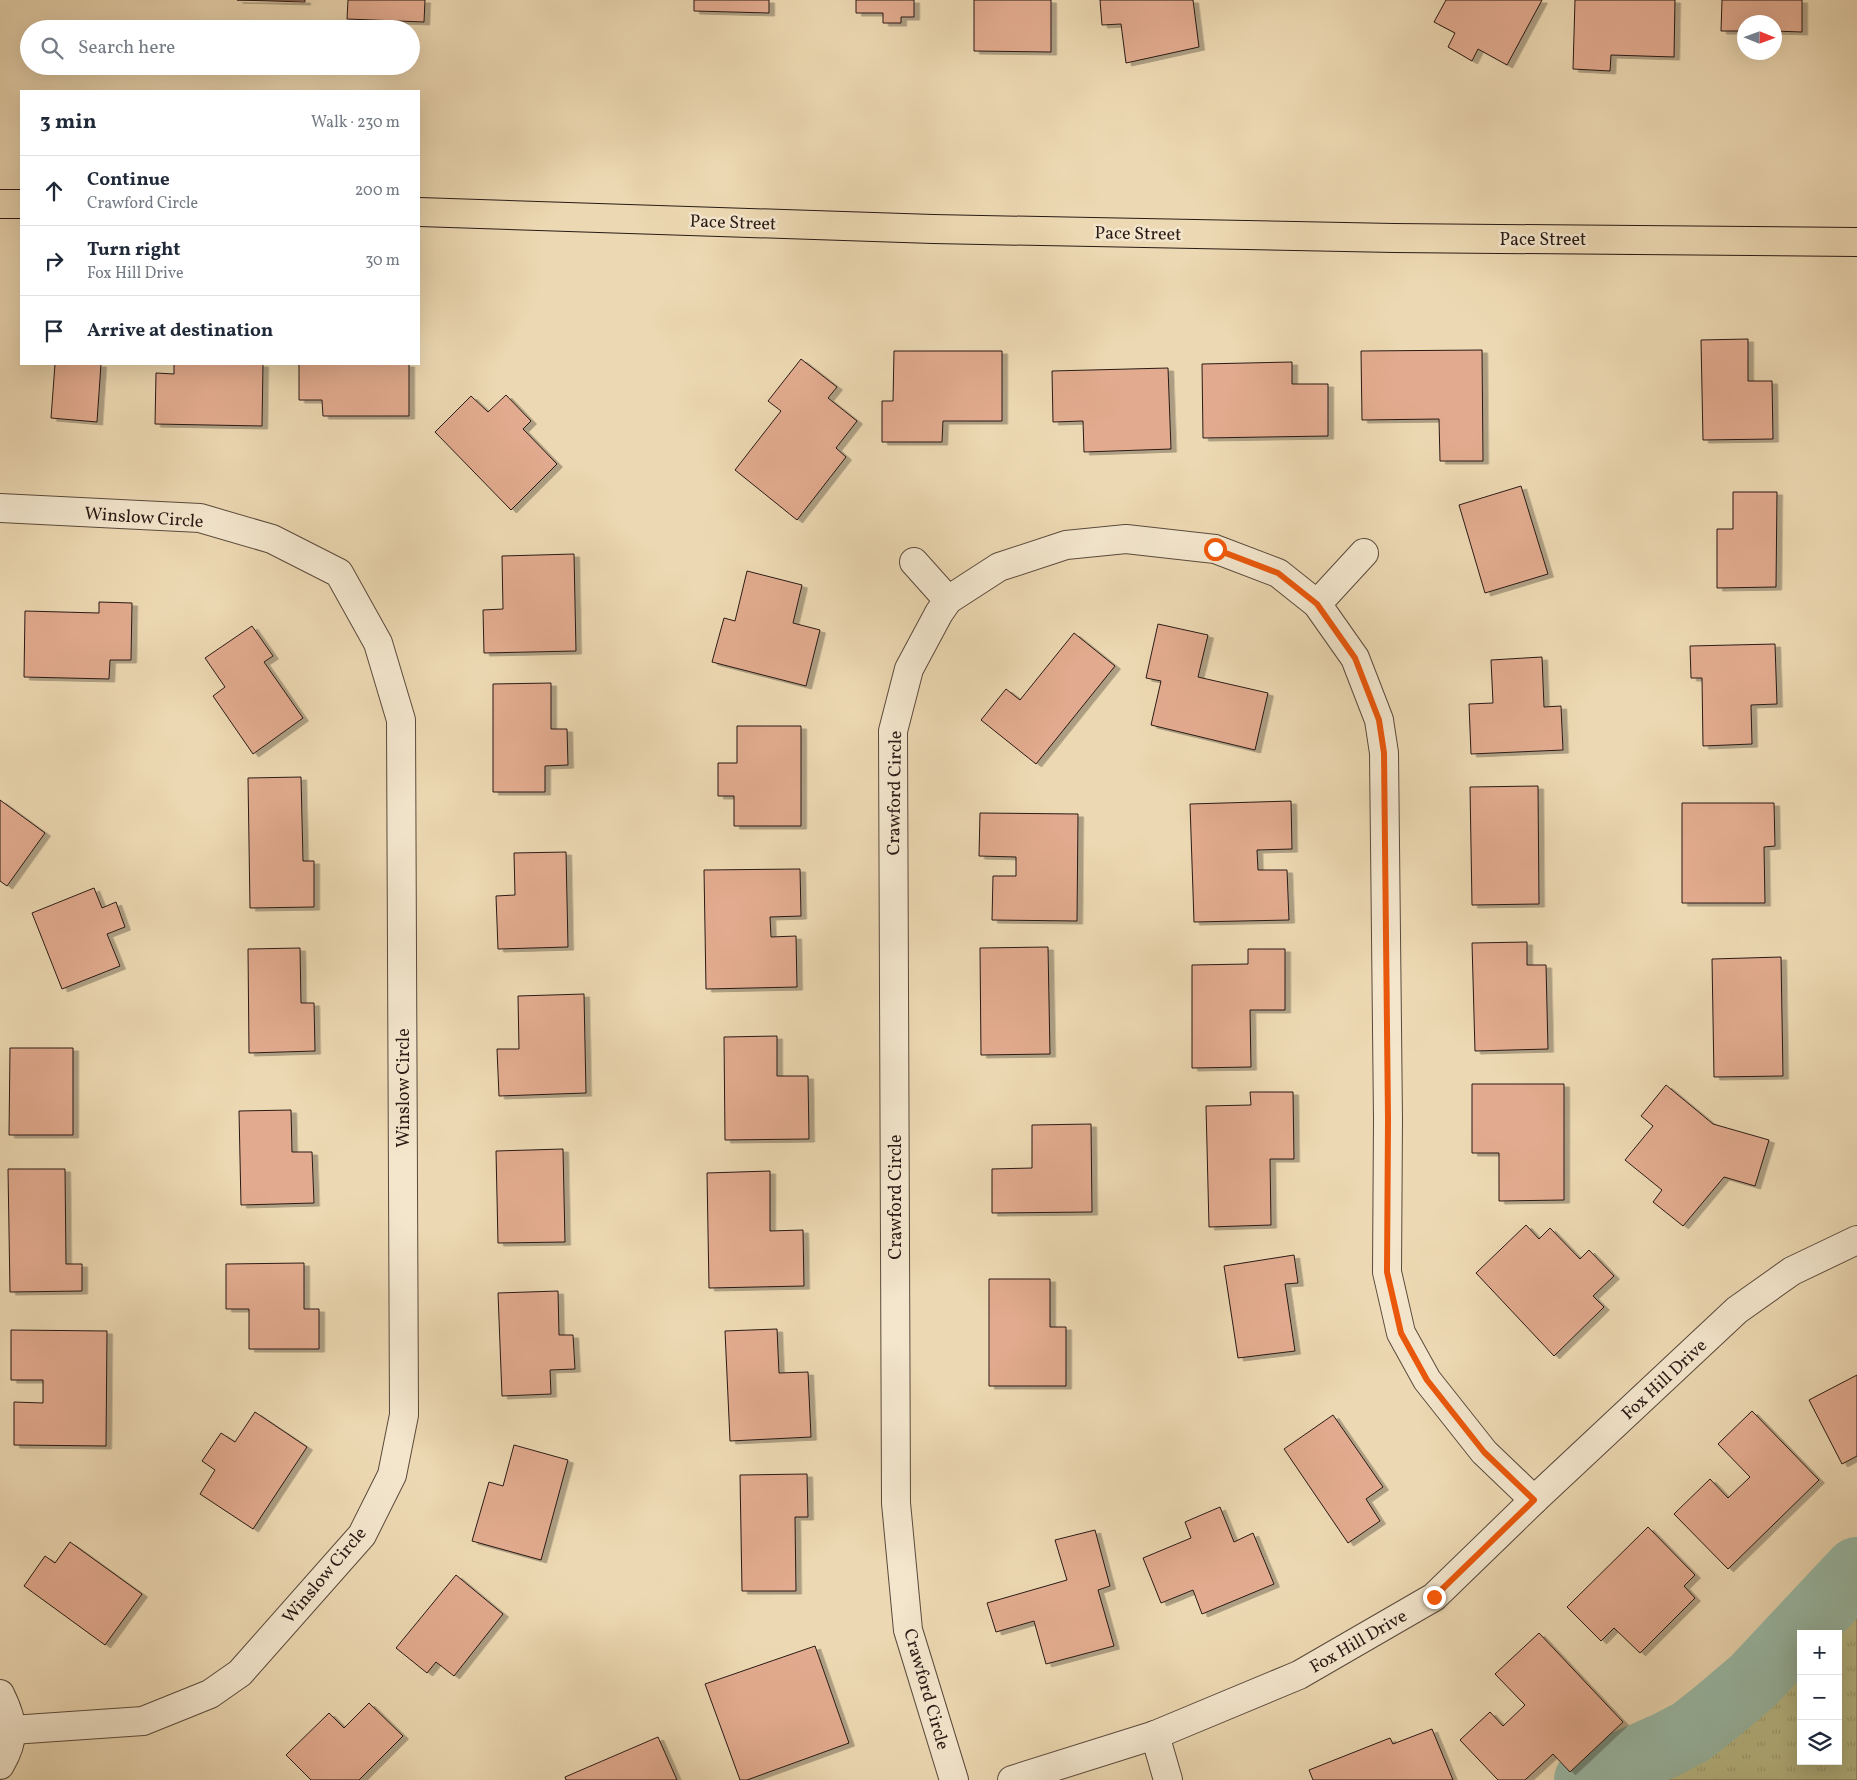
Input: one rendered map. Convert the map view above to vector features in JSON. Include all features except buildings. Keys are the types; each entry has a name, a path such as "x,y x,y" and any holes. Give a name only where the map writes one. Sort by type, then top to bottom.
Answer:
{"main road":[{"path":"0,204 20,204"},
{"name":"Pace Street","path":"420,212 933,229 1394,238 1857,242"}],"street":[{"name":"Winslow Circle","path":"0,508 200,518 272,539 339,573 378,643 401,720 404,1414 392,1475 362,1535 240,1673 210,1694 143,1721 12,1730"},
{"name":"Crawford Circle","path":"954,1780 908,1630 896,1503 893,731 909,669 939,613 948,600 998,567 1066,545 1126,539 1215,549 1278,573 1317,604 1355,658 1379,720 1384,753 1388,1119 1387,1272 1401,1333 1427,1380 1479,1445 1534,1500"},
{"path":"1317,604 1364,553"},
{"path":"914,562 948,600"},
{"name":"Fox Hill Drive","path":"1012,1780 1156,1736 1300,1675 1434,1597 1534,1500 1737,1310 1792,1271 1857,1240"},
{"path":"0,1694 9,1712 12,1730 8,1750 0,1765"},
{"path":"1156,1736 1168,1780"}],"green space":[{"path":"1857,1552 1857,1780 1575,1780 1647,1742 1745,1668"}],"waterway":[{"path":"1587,1780 1691,1732 1753,1681 1857,1570"}],"route":[{"path":"1215,549 1278,573 1317,604 1355,658 1379,720 1384,753 1388,1119 1387,1272 1401,1333 1427,1380 1484,1452 1534,1500 1434,1597"}]}
